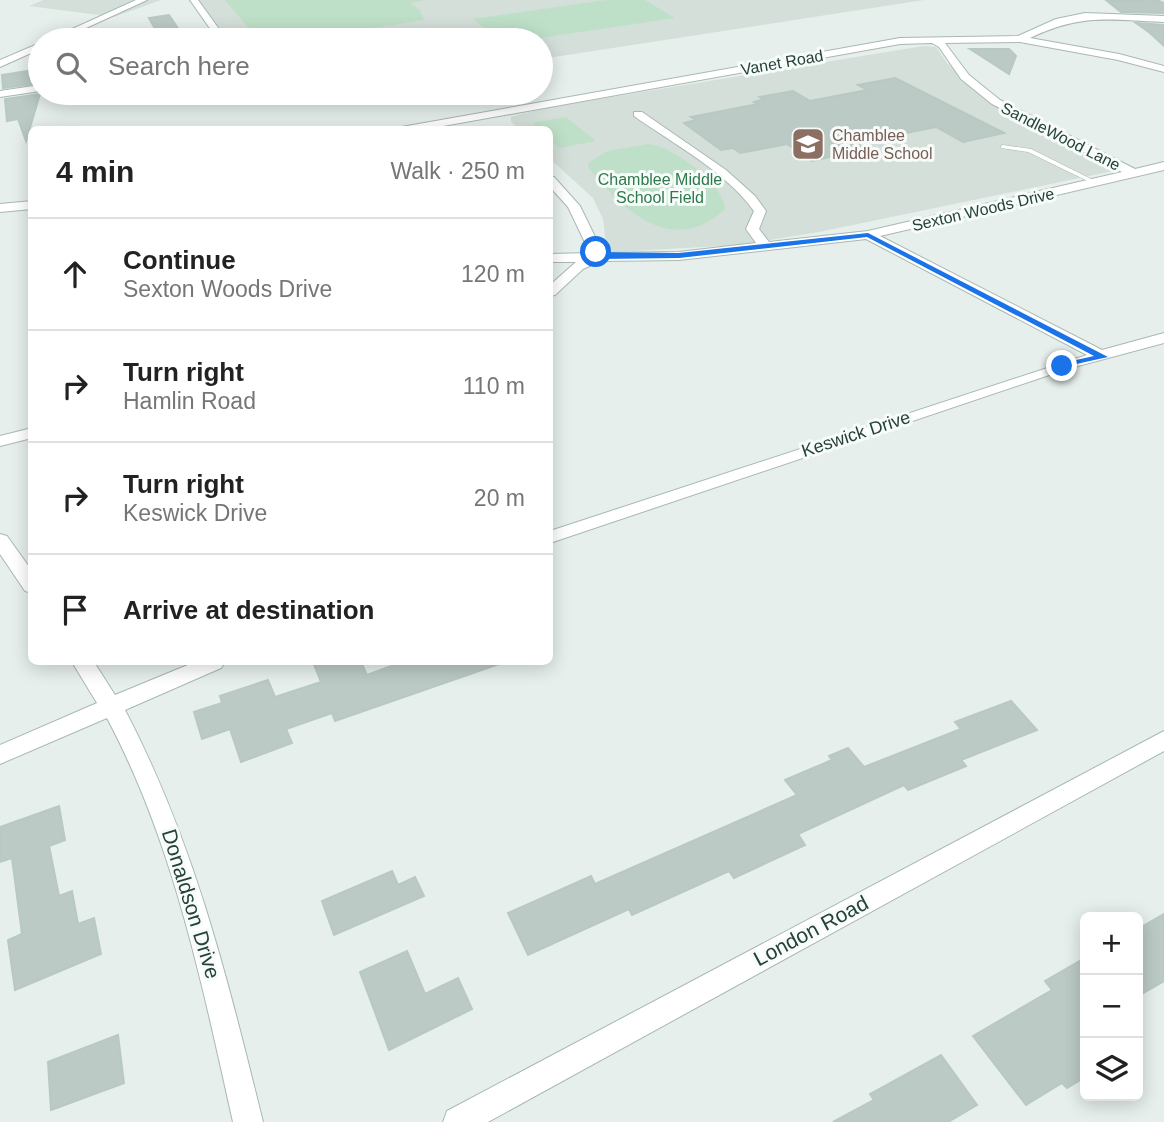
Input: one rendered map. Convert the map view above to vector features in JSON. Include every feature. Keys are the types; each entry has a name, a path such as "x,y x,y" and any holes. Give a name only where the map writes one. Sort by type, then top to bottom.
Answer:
{"street":[{"path":"80,28 143,0"},
{"path":"194,0 214,28"},
{"path":"1020,39 1059,21 1085,16 1164,19"},
{"name":"Vanet Road","path":"436,126 490,120 856,49 931,38 1020,39 1119,57 1164,69"},
{"name":"SandleWood Lane","path":"931,38 942,45 965,77 996,102 1133,173"},
{"path":"0,64 28,51"},
{"path":"0,94 28,90"},
{"path":"638,114 708,163 755,202 761,211 752,229 766,247"},
{"name":"Sexton Woods Drive","path":"553,258 679,256 868,235 1164,166"},
{"path":"553,183 575,206 598,257 578,266 553,289"},
{"path":"0,208 28,205"},
{"path":"868,235 1103,357"},
{"name":"Keswick Drive","path":"553,536 1062,366 1103,357 1164,338"},
{"path":"0,441 28,434"},
{"path":"0,540 28,580"},
{"name":"Donaldson Drive","path":"85,665 113,705 170,829 198,909 247,1122"},
{"path":"0,755 207,665"},
{"name":"London Road","path":"458,1122 1164,740"}],"lane":[{"path":"1003,147 1029,150 1096,183"}],"shaded area":[{"path":"43,0 161,0 114,17 29,6"},
{"path":"189,0 924,0 553,57 553,28 211,28"},
{"name":"Chamblee Middle School","path":"923,46 936,47 947,63 982,97 1113,171 819,232 738,245 614,252 607,251 603,219 593,198 553,162 553,126 516,126 511,122 511,117 545,108"}],"green space":[{"path":"225,0 425,0 410,3 420,10 424,20 373,28 249,28"},
{"path":"606,0 645,0 675,18 553,36 553,28 484,28 473,19"},
{"path":"566,117 596,141 559,148 553,142 553,126 536,126 532,123"},
{"name":"Chamblee Middle School Field","path":"648,144 670,151 695,168 716,188 725,209 706,223 687,229 668,229 633,213 588,167 589,162 608,151"}],"building":[{"path":"1157,0 1164,3 1164,13 1121,12 1107,1"},
{"path":"169,15 178,28 155,28 149,18"},
{"path":"1136,23 1164,25 1164,46 1150,33"},
{"path":"970,49 1009,49 1016,56 1009,74"},
{"path":"28,71 28,85 3,88 2,75"},
{"name":"Chamblee Middle School","path":"895,78 1004,133 963,142 936,127 855,143 866,149 812,161 787,144 740,153 733,148 721,150 684,123 696,120 691,117 758,104 754,102 764,99 760,97 793,91 810,101 867,90 858,85"},
{"path":"28,96 28,105 37,105 30,126 28,126 26,141 18,119 7,121 5,99"},
{"path":"314,665 362,665 367,675 394,665 496,665 335,721 332,713 286,729 292,743 241,762 230,729 202,739 194,712 222,703 220,696 268,680 275,697 321,682"},
{"path":"1011,701 1037,730 961,760 966,766 908,790 904,785 798,834 805,845 734,878 729,871 632,915 629,909 528,955 508,913 591,876 595,884 797,795 785,780 832,760 829,756 848,748 864,767 961,729 955,722"},
{"path":"59,806 65,840 49,846 59,896 72,891 78,924 94,918 101,954 15,990 8,940 22,934 12,858 0,862 0,827"},
{"path":"392,871 398,885 415,877 424,896 334,935 322,901"},
{"path":"1164,914 1164,981 1143,993 1143,975 1143,926"},
{"path":"407,951 425,994 458,978 472,1009 389,1050 360,972"},
{"path":"1080,961 1080,1080 1067,1088 1062,1083 1026,1105 973,1036 1052,990 1045,981"},
{"path":"118,1035 124,1083 51,1110 48,1062"},
{"path":"941,1055 977,1105 948,1122 833,1122 874,1100 870,1094"}],"place":[{"name":"Chamblee Middle School","path":"808,144"}],"route":[{"path":"596,252 598,257 679,256 868,235 1103,357 1062,366"}]}
